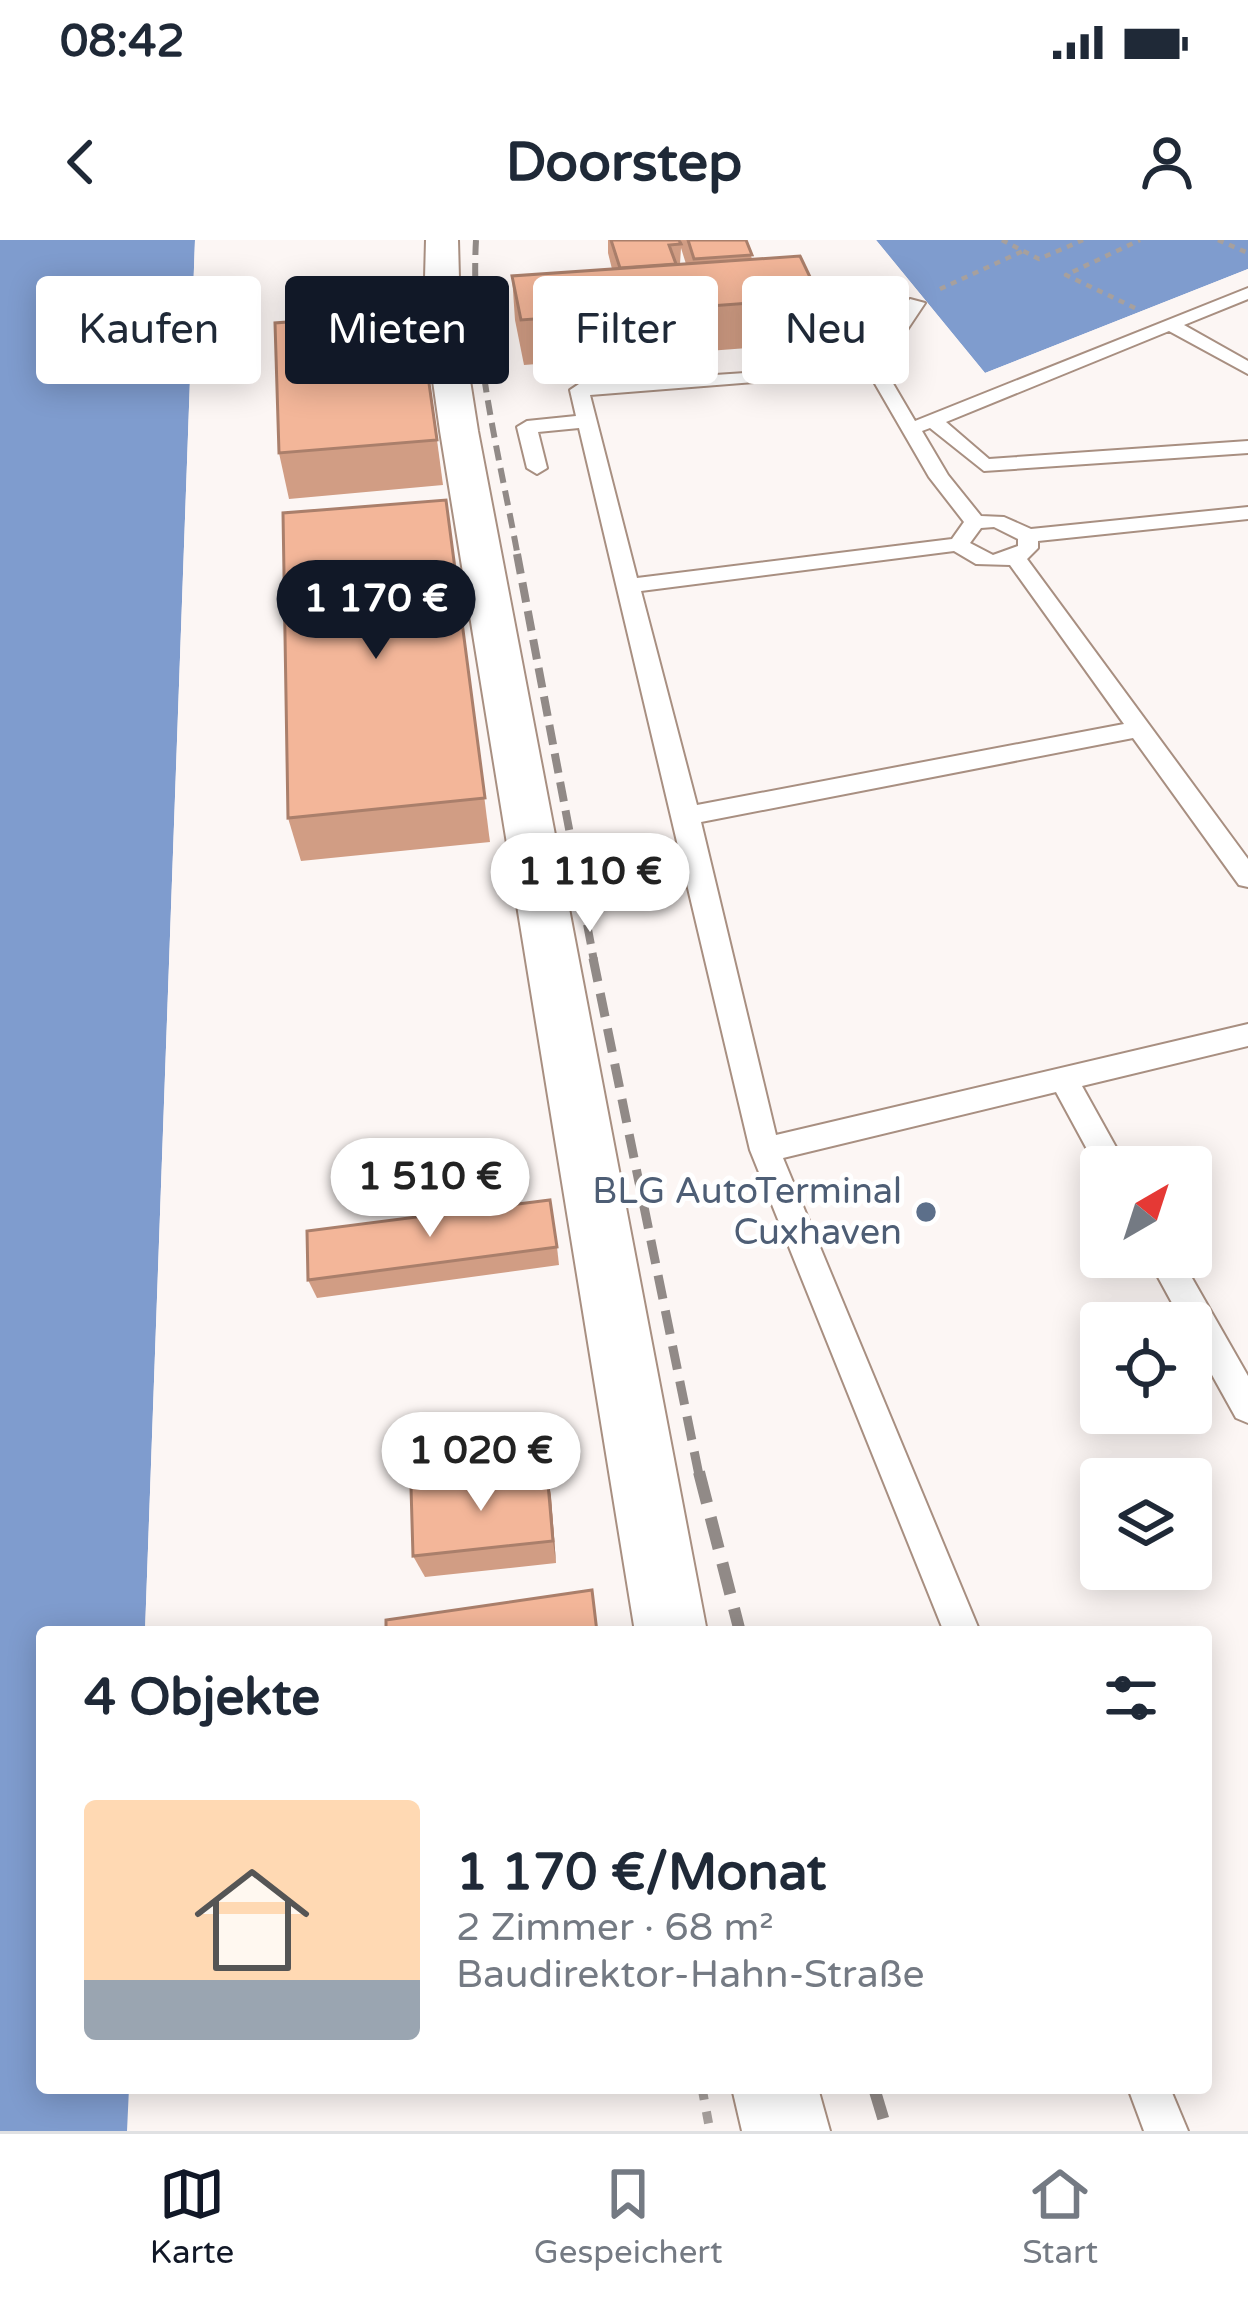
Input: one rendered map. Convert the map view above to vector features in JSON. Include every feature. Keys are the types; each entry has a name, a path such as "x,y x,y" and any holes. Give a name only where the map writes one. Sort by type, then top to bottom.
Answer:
{"street":[{"path":"442,240 442,317 459,431 669,1626"},
{"path":"777,2094 787,2131"}],"lane":[{"path":"911,429 1248,293"},
{"path":"919,300 884,351 880,375 939,477 975,522"},
{"path":"1170,324 1248,369"},
{"path":"742,377 579,389 687,816 764,1150 960,1626"},
{"path":"537,468 527,427 587,421"},
{"path":"932,421 984,465 1248,447"},
{"path":"975,522 997,521 1028,536 1248,513"},
{"path":"626,586 959,544 975,522"},
{"path":"959,544 970,556 996,562 1016,559 1028,548 1028,536"},
{"path":"1016,559 1137,729 1238,848 1248,878"},
{"path":"687,816 1137,729"},
{"path":"764,1150 1248,1035"},
{"path":"1063,1079 1100,1146"},
{"path":"1175,1278 1248,1407"},
{"path":"1151,2094 1166,2131"}],"path":[{"path":"1002,240 1040,260 1082,240"},
{"path":"1141,240 1066,275 1142,311"},
{"path":"1218,240 1248,253"},
{"path":"919,300 1022,251"}],"water":[{"path":"0,240 195,240 194,276 36,276 36,384 190,384 145,1626 36,1626 36,2094 129,2094 127,2131 0,2131"},
{"path":"876,240 1248,240 1248,269 985,373"}],"pier":[{"path":"195,240 201,240 200,276 194,276"},
{"path":"870,240 876,240 906,276 900,276"},
{"path":"1248,269 1248,275 984,379 909,288 909,280 985,373"},
{"path":"190,384 196,384 151,1626 145,1626"}],"building":[{"path":"611,240 679,240 681,244 669,245 676,264 620,268"},
{"path":"688,240 746,240 752,255 694,259"},
{"path":"800,256 810,276 742,276 742,304 718,306 718,276 533,276 533,319 521,320 512,276"},
{"path":"285,322 285,384 429,384 437,440 279,453 275,323"},
{"path":"446,500 485,798 288,818 283,513"},
{"path":"550,1200 557,1247 308,1280 307,1231"},
{"path":"547,1472 553,1541 413,1556 411,1487"},
{"path":"592,1590 596,1626 386,1626 386,1620"}],"railway":[{"path":"476,240 482,359 518,557"},
{"path":"517,554 594,961"},
{"path":"593,958 699,1475"},
{"path":"699,1472 738,1626"},
{"path":"876,2094 887,2131"}],"place":[{"name":"BLG AutoTerminal Cuxhaven","path":"926,1212"}]}
